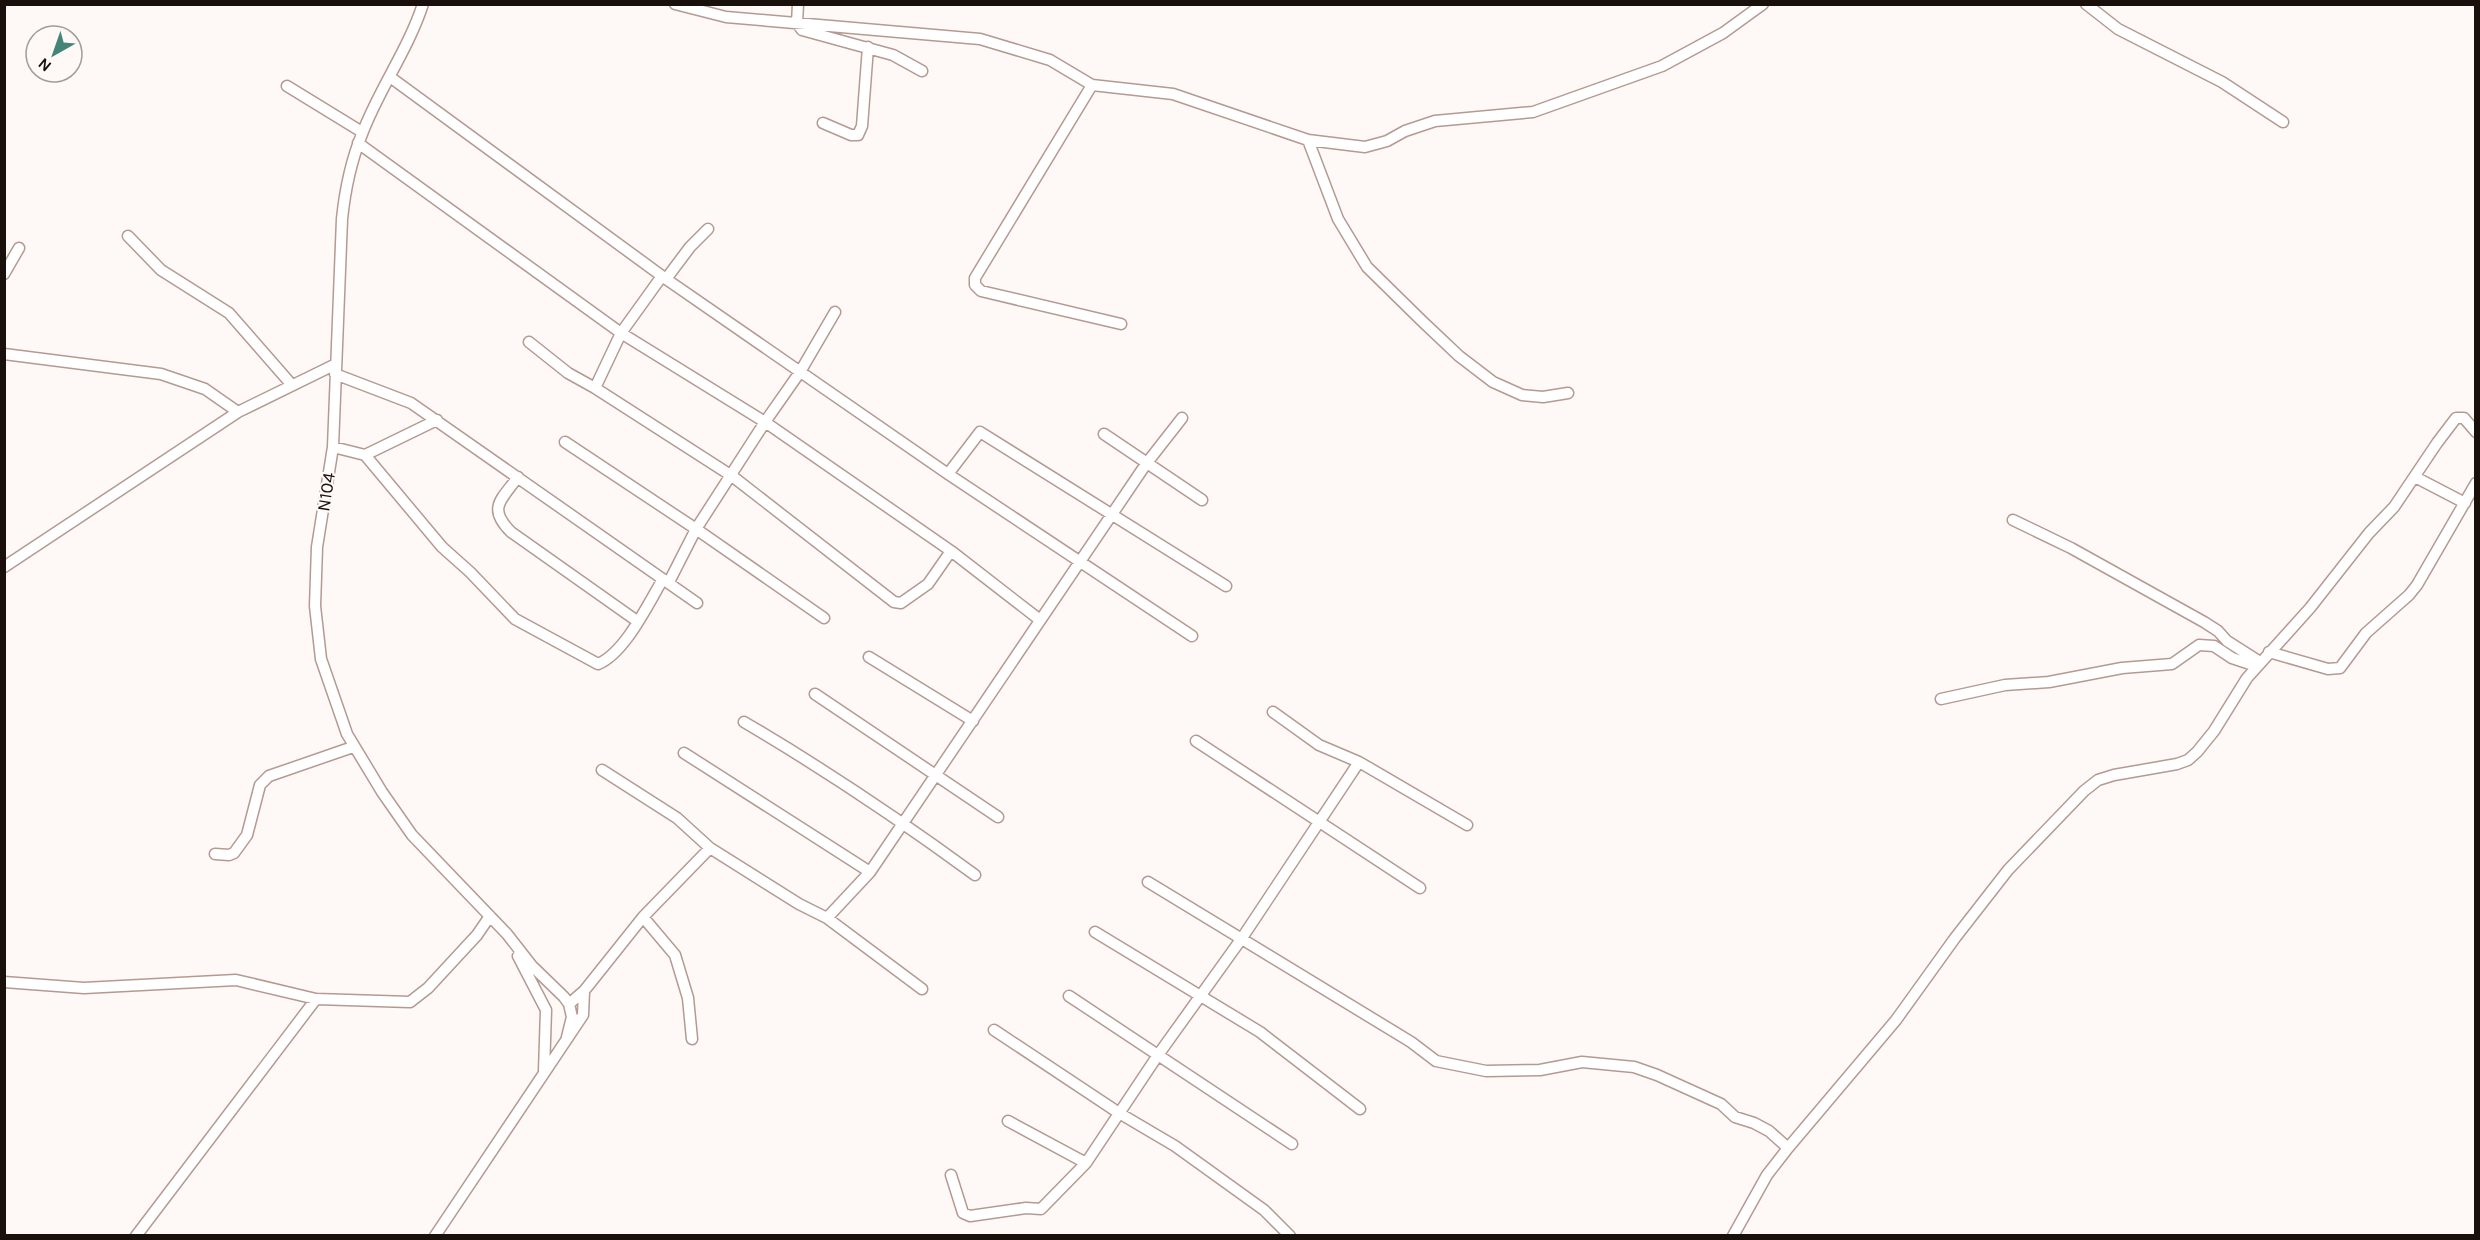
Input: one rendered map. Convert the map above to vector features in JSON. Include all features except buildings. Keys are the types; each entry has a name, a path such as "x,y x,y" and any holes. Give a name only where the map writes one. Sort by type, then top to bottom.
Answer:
{"street":[{"name":"N104","path":"423,4 415,30 362,132 346,186 342,219 333,447 317,547 315,606 321,659 352,747 412,835 507,934 532,966 556,988 569,1004 572,1017 567,1037 544,1074 435,1236"},
{"path":"675,4 726,17 980,39 1050,60 1092,85 1173,94 1264,127 1308,140 1365,147 1387,141 1404,131 1435,120 1533,112 1662,66 1723,33 1763,4"},
{"path":"798,4 797,23 802,30 868,46 907,61 922,71"},
{"path":"2086,4 2118,29 2222,82 2283,122"},
{"path":"823,123 851,135 858,135 862,126 868,46"},
{"path":"390,77 664,278 948,474 1192,636"},
{"path":"1092,85 975,278 975,285 981,291 1121,324"},
{"path":"286,86 362,132"},
{"path":"1308,140 1338,219 1367,267 1451,349 1493,382 1522,395 1543,397 1568,393"},
{"path":"358,143 621,333 765,422 951,551 1040,620"},
{"path":"595,388 621,333 690,247 708,230"},
{"path":"128,236 161,270 229,313 291,384"},
{"path":"4,274 19,248"},
{"path":"333,447 364,455 442,547 470,572 515,619 598,664 608,660 666,580 696,529 800,372 835,312"},
{"path":"529,342 568,373 732,476 894,602 900,603 928,584 951,551"},
{"path":"4,354 161,374 205,389 238,412"},
{"path":"4,567 238,412 291,384 336,369 411,403 697,603"},
{"path":"826,918 870,872 1146,464 1182,418"},
{"path":"1733,1236 1767,1175 1896,1020 2008,870 2084,791 2098,780 2177,764 2188,760 2197,752 2214,731 2258,664 2310,608 2369,533 2394,507 2456,418 2464,418 2475,432"},
{"path":"364,455 437,420"},
{"path":"948,474 980,432 1226,586"},
{"path":"1104,434 1202,500"},
{"path":"565,442 824,618"},
{"path":"518,477 501,499 496,512 499,520 510,532 637,621"},
{"path":"2415,477 2465,503"},
{"path":"2269,652 2328,669 2340,668 2366,633 2417,585 2475,483"},
{"path":"2013,520 2071,548 2204,622 2258,664"},
{"path":"1941,699 2005,685 2049,682 2122,668 2172,664 2199,645 2214,646 2232,658 2258,664"},
{"path":"869,657 973,721"},
{"path":"815,694 998,817"},
{"path":"1273,712 1319,745 1359,762 1467,825"},
{"path":"744,722 822,767 975,875"},
{"path":"1196,741 1420,888"},
{"path":"215,854 234,853 247,835 260,785 269,776 352,747"},
{"path":"684,753 870,872"},
{"path":"951,1175 963,1213 970,1216 1026,1208 1041,1209 1086,1163 1158,1055 1242,938 1359,762"},
{"path":"602,770 677,818 710,848 799,904 826,918 922,989"},
{"path":"569,1004 584,991 643,917 710,848"},
{"path":"1148,882 1411,1042 1436,1061 1486,1071 1539,1070 1582,1062 1634,1067 1721,1104 1735,1117 1755,1123 1769,1131 1788,1148"},
{"path":"4,982 84,988 236,980 316,999 410,1002 428,988 477,935 490,916"},
{"path":"643,917 675,955 688,999 692,1039"},
{"path":"1095,932 1201,994 1260,1032 1360,1109"},
{"name":"N104","path":"507,934 530,980 542,997 546,1010 544,1074"},
{"path":"567,1037 583,1015 584,991"},
{"path":"1069,996 1292,1144"},
{"path":"136,1236 316,999"},
{"path":"994,1030 1119,1113 1175,1146 1264,1210 1290,1236"},
{"path":"1008,1120 1086,1163"}]}
